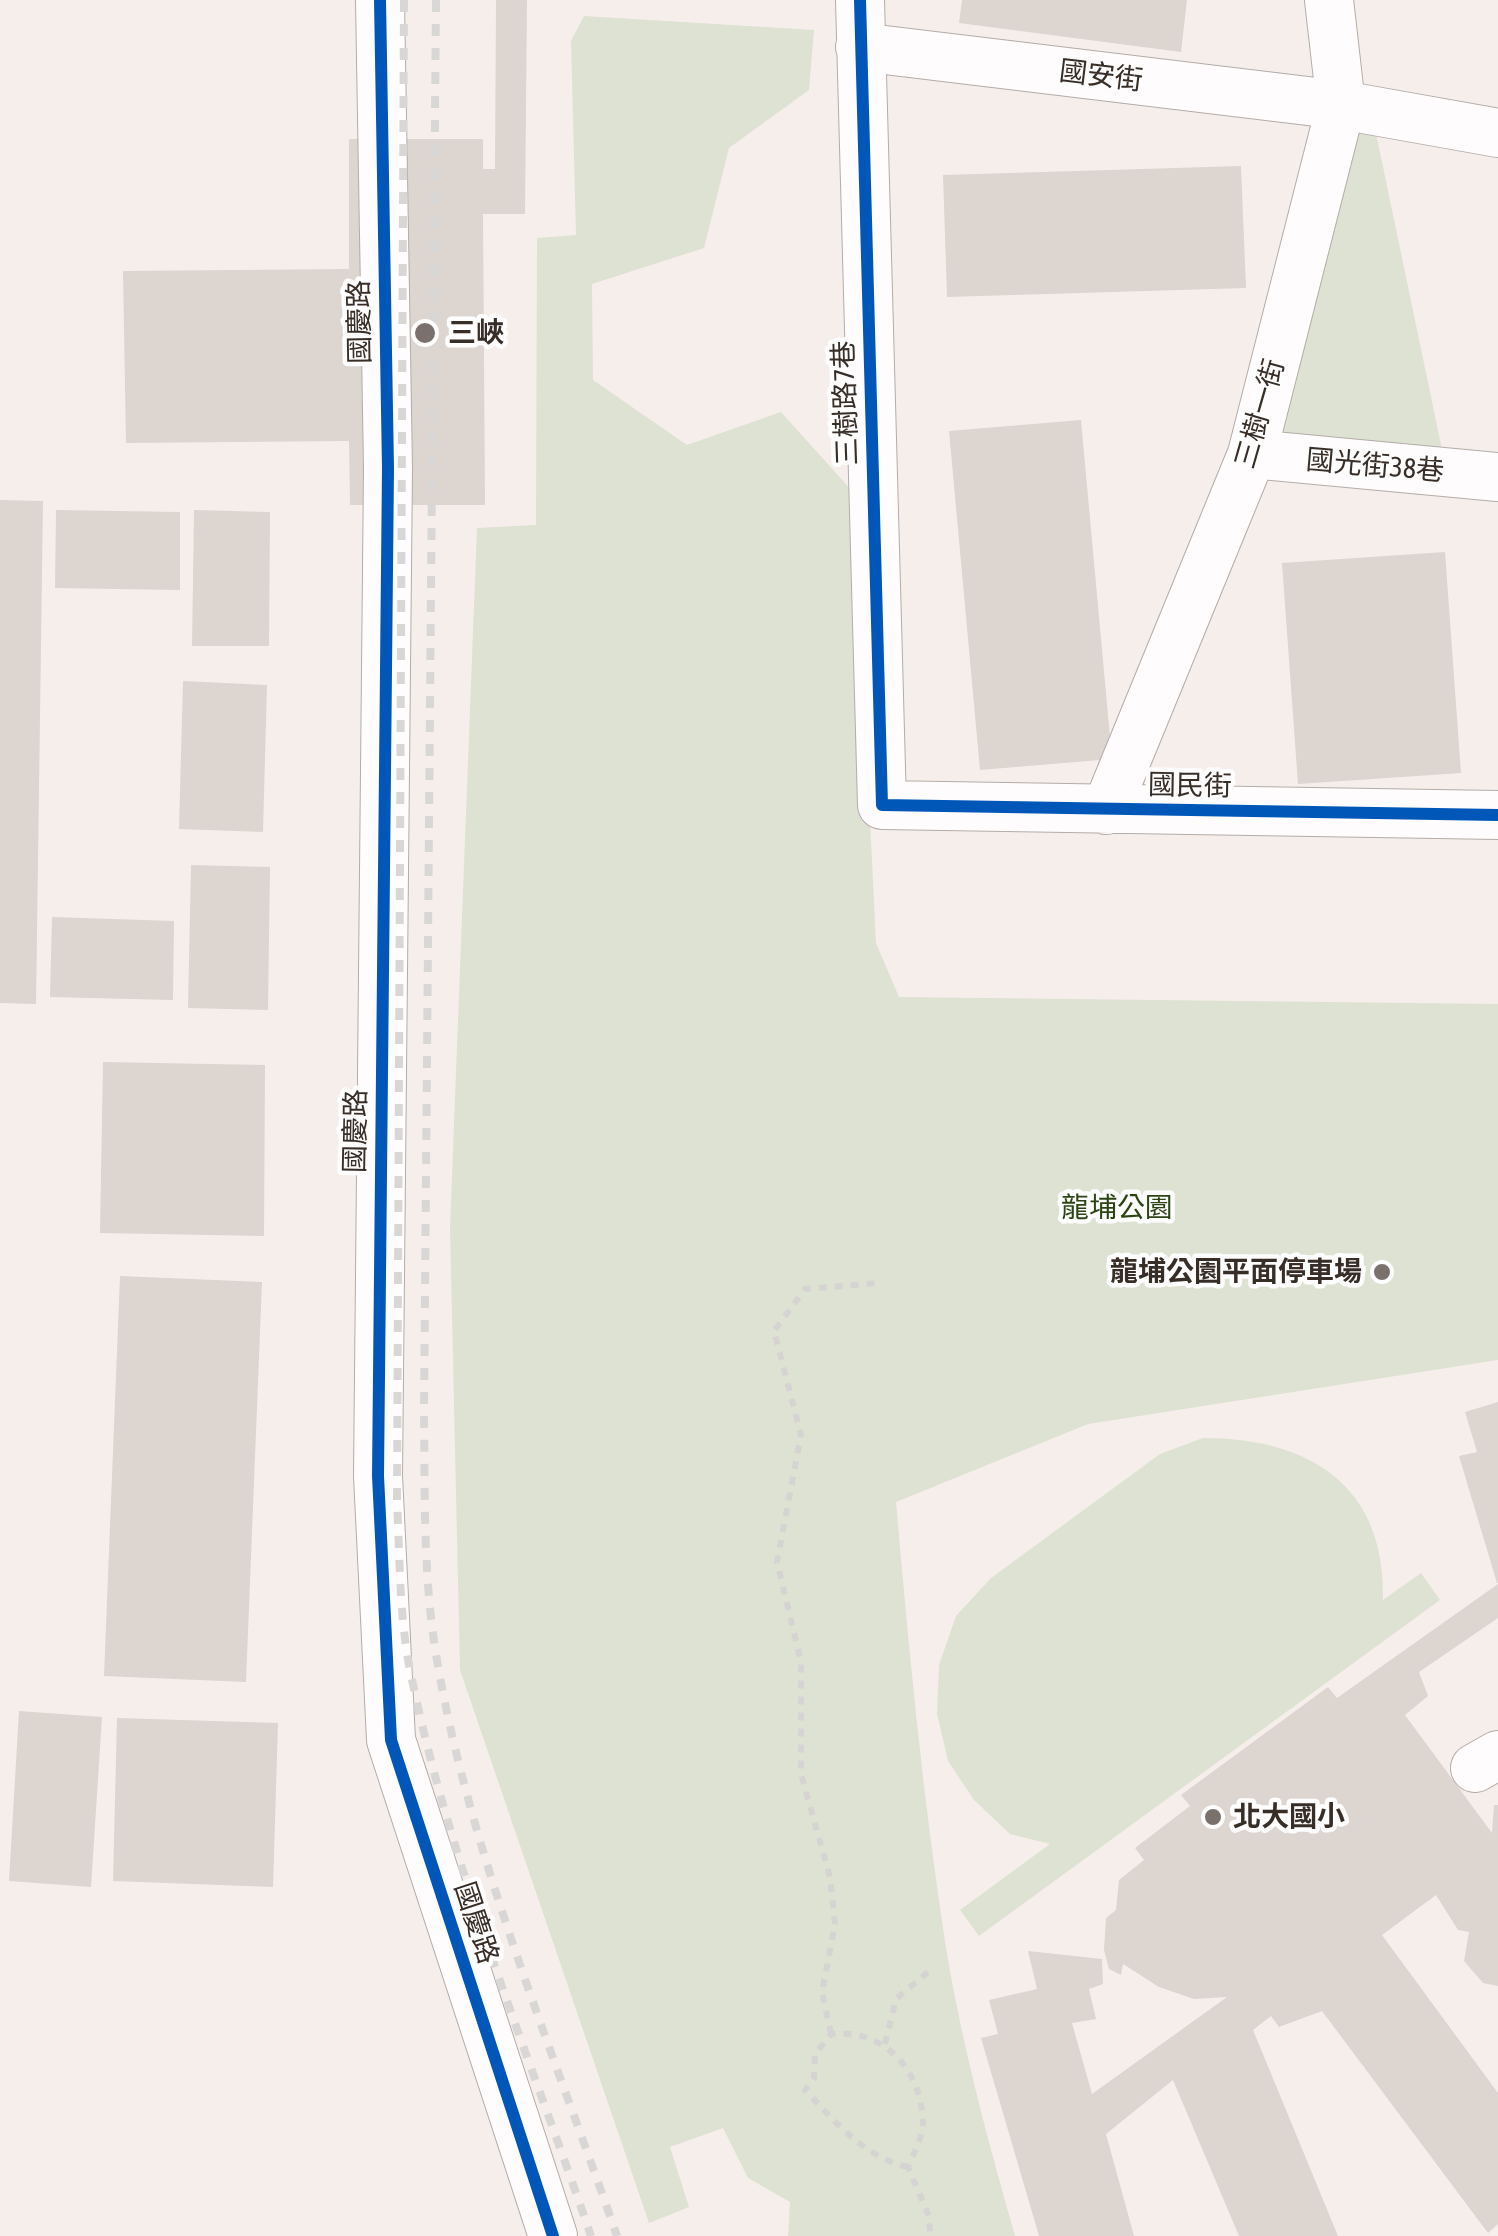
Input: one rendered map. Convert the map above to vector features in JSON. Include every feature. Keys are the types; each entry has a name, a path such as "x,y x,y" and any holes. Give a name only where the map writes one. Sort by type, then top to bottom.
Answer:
{"street":[{"name":"國慶路","path":"380,0 388,468 378,1476 390,1740 552,2236"},
{"name":"三樹路7巷","path":"860,0 882,805"},
{"name":"三樹一街","path":"1106,810 1252,454 1341,105 1329,0"},
{"name":"國安街","path":"860,47 1341,105 1498,132"},
{"name":"國光街38巷","path":"1252,454 1498,477"},
{"name":"國民街","path":"882,805 1498,815"}],"path":[{"path":"831,2034 822,1992 835,1924 830,1877 801,1774 800,1662 777,1562 801,1435 774,1331 805,1289 880,1283"},
{"path":"886,2044 896,1999 933,1968"},
{"path":"908,2167 883,2161 856,2143 805,2090 814,2079 815,2054 831,2034 858,2031 886,2044 914,2080 924,2124 908,2167 929,2216 930,2236"}],"green space":[{"name":"龍埔公園","path":"584,16 814,30 809,90 729,148 704,248 592,284 593,380 687,445 781,412 854,493 876,943 899,997 1498,1004 1498,1360 1088,1424 896,1502 911,1670 946,1948 976,2093 1015,2236 788,2236 790,2202 748,2178 723,2128 670,2147 689,2207 649,2223 460,1670 450,1228 477,528 536,525 537,238 576,235 571,41"},
{"path":"1346,117 1373,119 1444,459 1272,441"},
{"path":"1203,1438 1276,1447 1307,1459 1334,1476 1355,1498 1371,1526 1380,1560 1383,1600 1421,1573 1440,1600 979,1936 960,1910 1050,1844 1010,1834 974,1800 948,1761 937,1714 939,1665 956,1616 991,1578 1160,1454"}],"building":[{"path":"496,0 527,0 525,214 483,214 485,505 350,505 349,441 126,443 123,271 349,269 349,139 483,139 483,169 495,169"},
{"path":"962,0 1187,0 1181,52 959,23"},
{"path":"1241,166 1246,288 947,297 943,175"},
{"path":"1081,420 1112,759 980,770 949,431"},
{"path":"0,500 43,501 36,1004 0,1003"},
{"path":"56,510 180,512 180,590 55,588"},
{"path":"194,510 270,512 269,646 192,646"},
{"path":"1445,552 1461,773 1298,784 1282,563"},
{"path":"183,681 267,685 263,832 179,829"},
{"path":"191,865 270,867 268,1010 188,1008"},
{"path":"52,917 174,921 173,1000 50,997"},
{"path":"103,1062 265,1065 264,1236 100,1233"},
{"path":"120,1276 262,1282 246,1682 104,1676"},
{"path":"1498,1402 1497,1583 1459,1456 1477,1452 1465,1412"},
{"path":"1498,1584 1498,1618 1419,1672 1428,1696 1405,1715 1492,1833 1494,1805 1498,1805 1498,1986 1483,1983 1464,1961 1469,1932 1458,1930 1436,1895 1382,1935 1498,2093 1498,2224 1488,2233 1322,2011 1279,2027 1271,2016 1253,2030 1338,2236 1239,2236 1173,2080 1106,2134 1134,2236 1039,2236 981,2038 998,2034 989,2000 1037,1989 1028,1951 1102,1959 1103,1984 1089,1989 1096,2019 1072,2023 1092,2094 1227,1997 1194,1999 1159,1987 1123,1964 1121,1975 1109,1969 1104,1950 1106,1918 1116,1910 1119,1880 1144,1860 1135,1848 1190,1806 1181,1795 1328,1687 1337,1698"},
{"path":"19,1711 102,1717 91,1887 9,1881"},
{"path":"117,1718 278,1723 273,1887 113,1881"}],"railway":[{"path":"404,0 397,1502 402,1607 410,1670 446,1814 491,1956 591,2236"},
{"path":"436,0 424,1413 428,1590 449,1722 467,1796 513,1945 617,2236"}],"cycle path":[{"path":"380,0 388,468 378,1476 391,1740 553,2236"},
{"path":"860,0 882,805 1498,815"}],"place":[{"name":"三峽","path":"425,333"},
{"name":"龍埔公園平面停車場","path":"1382,1272"},
{"name":"北大國小","path":"1213,1817"}]}
